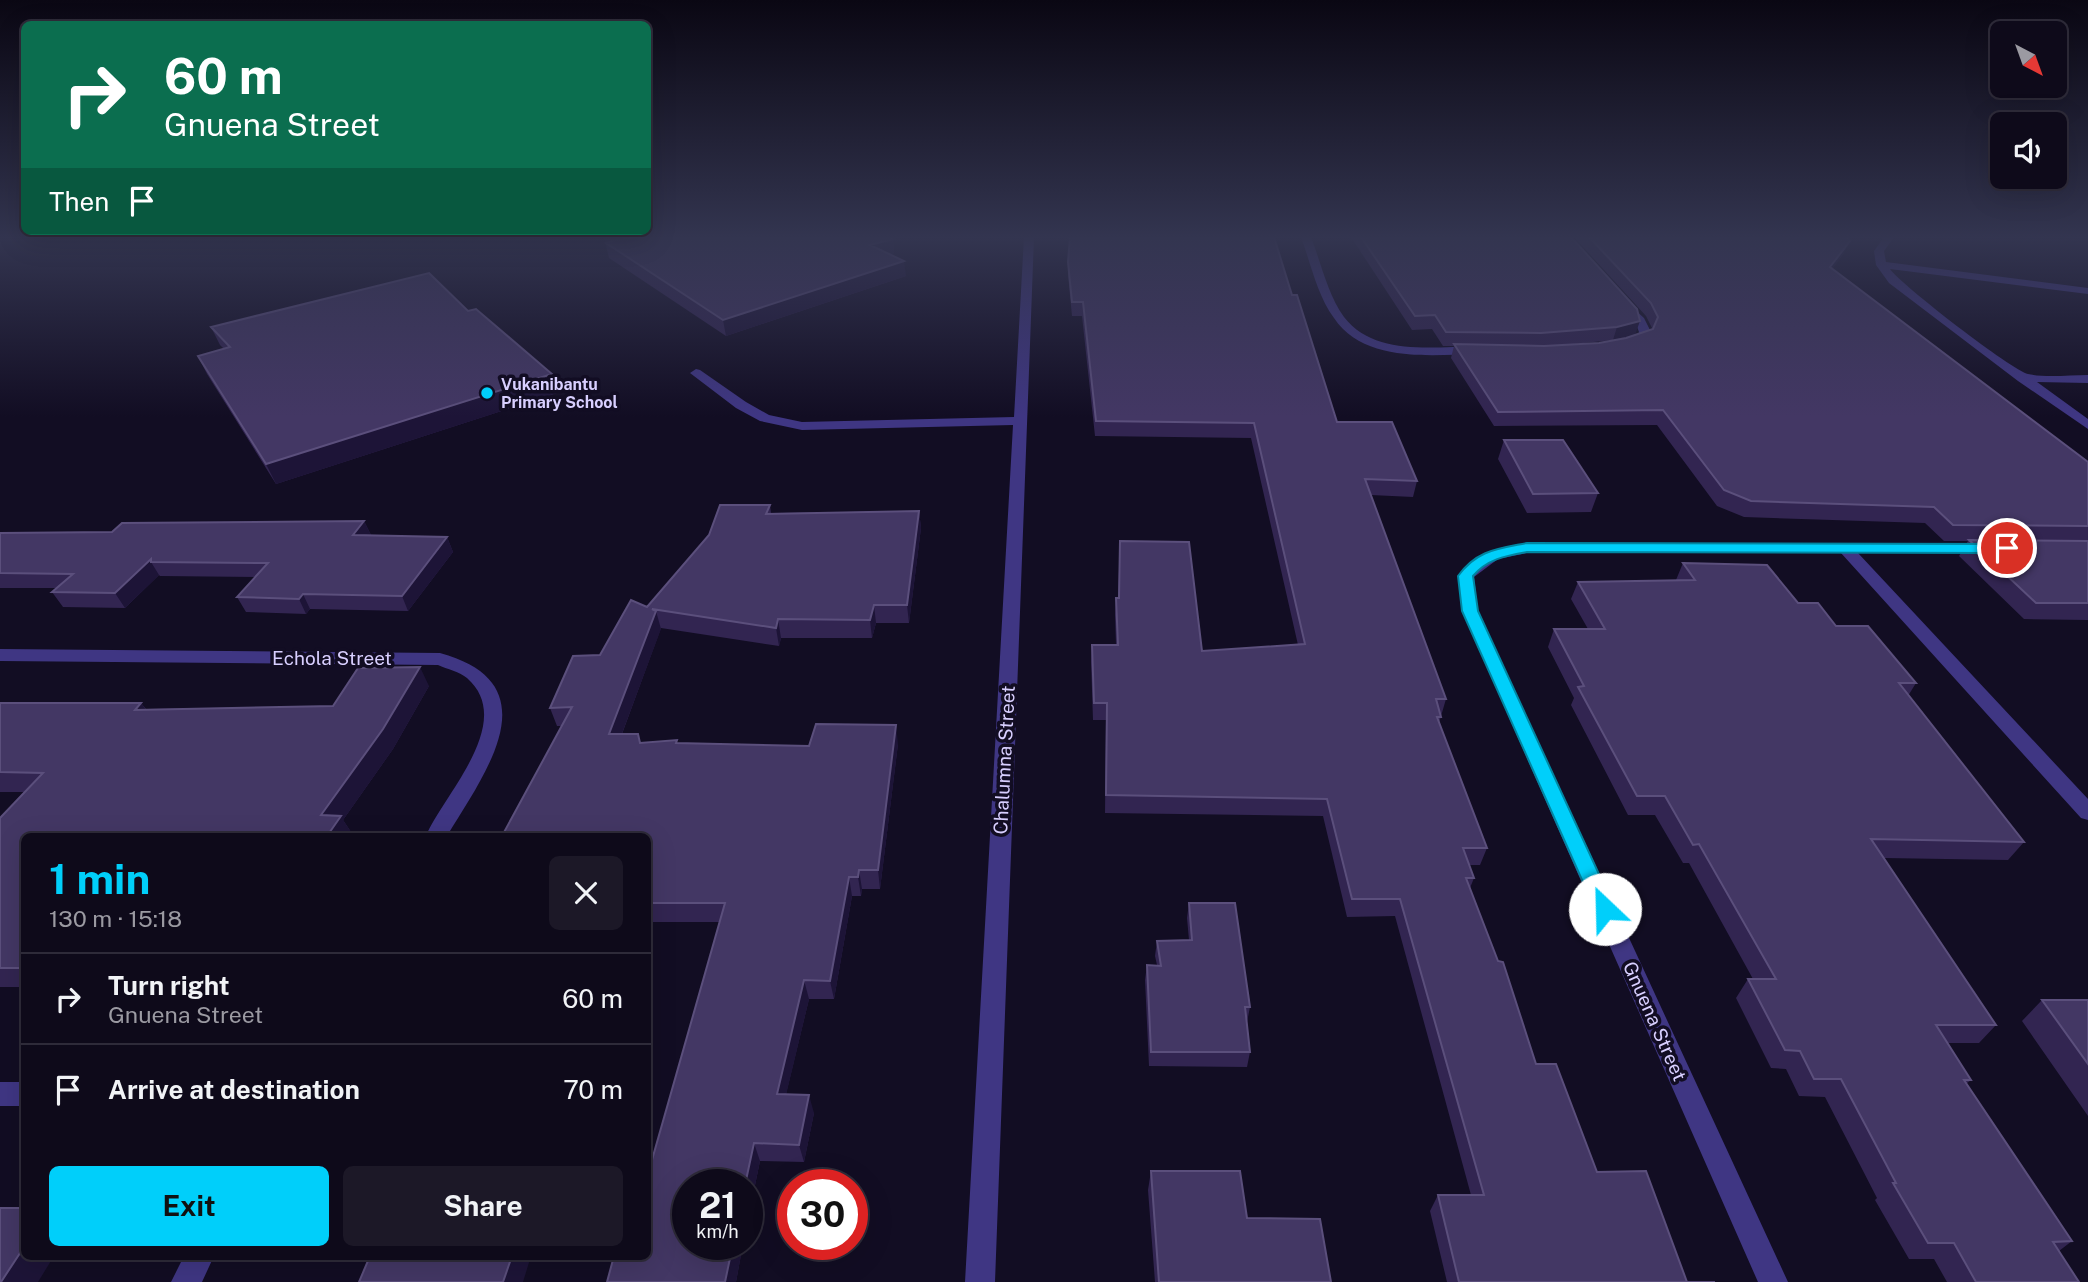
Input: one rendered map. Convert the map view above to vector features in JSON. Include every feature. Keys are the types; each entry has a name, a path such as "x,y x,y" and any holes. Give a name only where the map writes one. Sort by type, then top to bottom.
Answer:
{"street":[{"name":"Chalumna Street","path":"979,1282 1026,297"},
{"path":"1330,297 1338,317 1350,330 1381,345 1407,350 1485,351"},
{"path":"1614,349 1632,346 1642,339 1645,332 1640,320 1619,297"},
{"path":"1912,297 2088,425"},
{"path":"696,373 741,405 765,418 793,425 957,425 1020,422"},
{"path":"2022,378 2088,379"},
{"name":"Gnuena Street","path":"1773,1282 1470,611 1466,576 1476,562 1527,548 2007,548"},
{"path":"1845,548 2088,812"},
{"name":"Echola Street","path":"0,655 440,659 461,664 480,676 491,691 495,710 491,735 478,764 438,833"},
{"path":"0,1094 21,1094"},
{"path":"186,1282 198,1260"}],"building":[{"path":"333,297 453,297 468,311 476,309 552,374 266,464 198,356 230,347 211,327"},
{"path":"688,297 794,297 723,320"},
{"path":"1071,297 1298,297 1337,422 1392,422 1417,481 1365,479 1446,699 1436,699 1441,717 1437,717 1487,848 1463,848 1474,878 1466,878 1498,961 1503,962 1536,1064 1556,1064 1597,1172 1646,1171 1687,1282 1459,1282 1438,1195 1484,1195 1400,899 1352,899 1327,799 1106,795 1107,703 1094,703 1092,645 1118,645 1116,598 1119,598 1120,541 1189,542 1202,651 1305,644 1254,423 1096,421 1083,302 1072,302"},
{"path":"1402,297 1626,297 1637,309 1640,321 1617,327 1541,333 1446,332 1435,315 1415,316"},
{"path":"1645,297 1869,297 2088,462 2088,526 1953,525 1934,507 1751,501 1724,490 1663,410 1498,412 1454,344 1544,346 1599,343 1626,338 1653,329 1658,317"},
{"path":"1504,440 1563,440 1598,493 1533,494"},
{"path":"720,505 770,505 766,514 919,511 907,605 874,605 870,620 778,619 776,628 652,609 656,611 609,734 638,734 640,743 677,740 676,743 809,746 816,724 896,725 878,870 859,870 858,877 849,877 830,981 804,980 777,1094 809,1095 799,1145 754,1143 748,1169 672,1169 672,1260 730,1260 725,1282 607,1282 613,1260 651,1260 651,1163 725,903 651,903 651,833 504,833 572,707 550,708 573,656 600,655 631,600 647,607 709,535"},
{"path":"364,521 353,535 447,537 402,596 303,594 299,599 237,597 268,563 151,562 151,559 115,593 52,592 73,574 0,573 0,533 112,532 122,523"},
{"path":"1969,540 2088,541 2088,603 2036,603"},
{"path":"1683,563 1767,565 1798,603 1818,603 1836,626 1868,626 1916,683 1899,683 2024,842 1871,839 1996,1025 1936,1025 1971,1080 1964,1080 2072,1241 2053,1242 2079,1282 1976,1282 1954,1243 1928,1243 1893,1183 1896,1183 1841,1079 1814,1079 1800,1051 1785,1050 1748,979 1776,979 1699,844 1693,845 1665,796 1637,796 1578,687 1584,686 1554,629 1605,629 1578,582 1695,580"},
{"path":"420,667 383,729 321,815 341,816 329,833 21,833 21,968 0,968 0,818 43,773 0,772 0,703 141,703 135,710 333,706 358,668"},
{"path":"1189,903 1235,903 1250,1007 1245,1007 1250,1052 1151,1052 1147,965 1161,966 1157,941 1192,940"},
{"path":"2042,1000 2088,1000 2088,1064"},
{"path":"1151,1171 1240,1171 1247,1218 1320,1219 1331,1282 1159,1282"},
{"path":"0,1208 21,1208 21,1252 0,1282"},
{"path":"368,1260 511,1260 503,1282 359,1282"}],"place":[{"name":"Vukanibantu Primary School","path":"487,393"}],"route":[{"path":"1605,909 1470,611 1466,576 1476,562 1496,553 1527,548 2007,548"}]}
